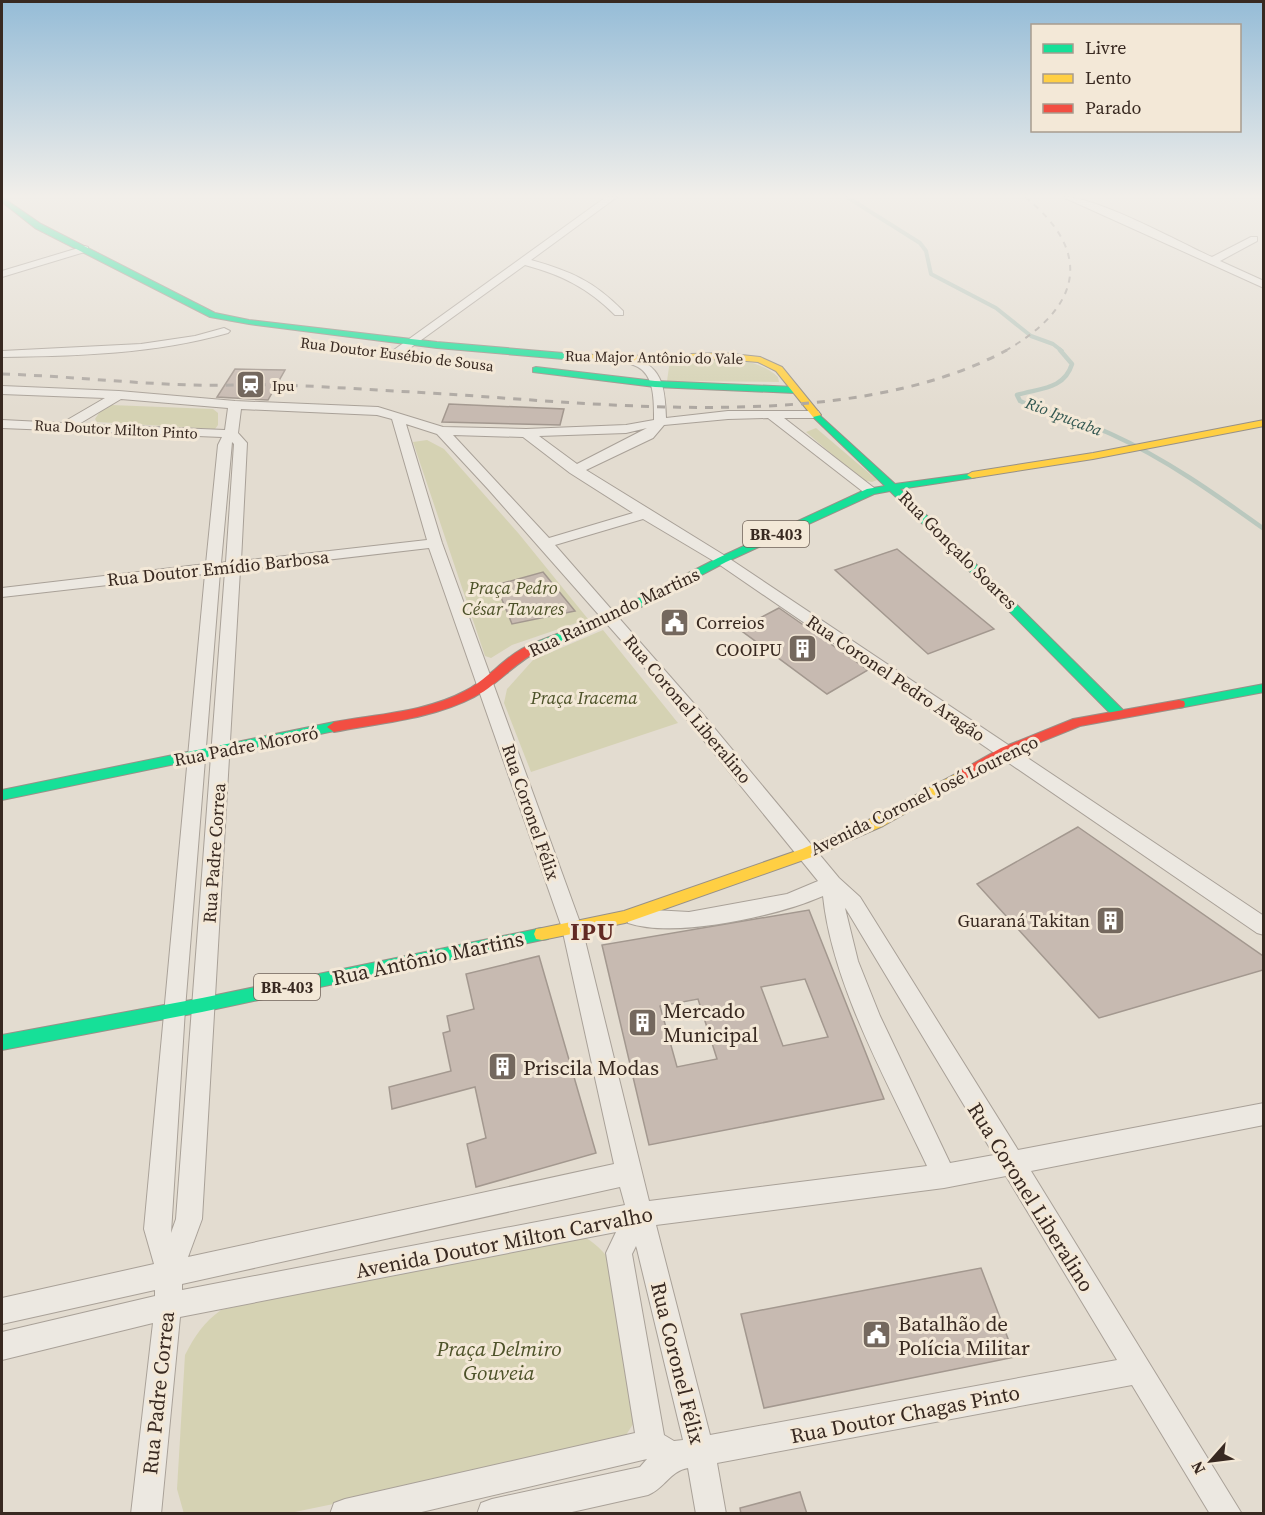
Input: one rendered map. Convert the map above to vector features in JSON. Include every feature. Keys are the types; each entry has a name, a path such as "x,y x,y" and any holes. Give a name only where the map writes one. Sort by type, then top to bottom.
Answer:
{"street":[{"path":"2,274 23,268"},
{"name":"Rua Major Antônio do Vale","path":"120,268 194,307 213,315 249,322 527,354 627,359 683,356 756,359 774,365 795,390"},
{"path":"395,354 513,268"},
{"path":"547,268 567,273 599,291 619,313"},
{"path":"1228,268 1263,285"},
{"path":"194,323 224,331"},
{"name":"Rua Doutor Eusébio de Sousa","path":"2,354 140,348 194,340 224,331 442,360"},
{"path":"627,359 644,365 651,373 655,384 660,422"},
{"path":"525,369 655,384 795,390"},
{"path":"2,390 119,395 235,405 378,411 442,431 526,434 626,429 660,422 728,415 814,414"},
{"name":"Rua Gonçalo Soares","path":"795,390 814,414 895,487 1118,713"},
{"path":"66,426 119,395"},
{"name":"Rua Padre Correa","path":"169,1273 189,1219 202,1005 222,752 224,445 231,434 235,405"},
{"name":"Rua Coronel Félix","path":"397,416 435,543 572,928 628,1173 650,1249 700,1452 711,1514"},
{"name":"Rua Gonçalo Soares","path":"773,416 871,491"},
{"path":"575,470 648,435 660,422"},
{"name":"Rua Raimundo Martins","path":"486,685 513,661 533,648 612,617 722,560 871,491 1093,456 1263,423"},
{"name":"Rua Doutor Milton Pinto","path":"2,424 231,434"},
{"name":"Rua Coronel Liberalino","path":"442,431 548,543 612,617 832,884 853,903 1227,1514"},
{"name":"Rua Coronel Pedro Aragão","path":"526,434 575,470 642,514 722,560 1263,927"},
{"path":"548,543 642,514"},
{"name":"Rua Doutor Emídio Barbosa","path":"2,592 435,543"},
{"name":"Rua Padre Correa","path":"146,1514 168,1306 169,1273 157,1229 174,1009 197,756 223,567"},
{"name":"Rua Padre Mororó","path":"2,795 222,752 438,706 466,696 486,685"},
{"name":"Avenida Coronel José Lourenço","path":"572,928 625,917 807,853 878,822 1006,751 1078,722 1263,688"},
{"path":"832,884 836,921 847,962 873,1026 944,1176"},
{"name":"Avenida Coronel José Lourenço","path":"625,917 689,920 790,902 832,884"},
{"name":"Rua Antônio Martins","path":"2,1043 202,1005 572,928"},
{"path":"1011,1164 1263,1114"},
{"name":"Avenida Doutor Milton Carvalho","path":"2,1346 168,1306 639,1215 944,1176 1011,1164"},
{"name":"Avenida Doutor Milton Carvalho","path":"2,1311 628,1173"},
{"name":"Rua Coronel Félix","path":"639,1215 619,1253 661,1450"},
{"name":"Rua Doutor Chagas Pinto","path":"345,1514 661,1450 700,1452 1138,1370"},
{"path":"492,1514 648,1480 661,1450"}],"green space":[{"path":"727,359 741,361 767,369 778,377 779,382 667,381 670,360"},
{"path":"111,405 213,409 218,413 218,425 215,429 97,422 95,419 103,407"},
{"path":"816,428 877,480 872,482 862,480 806,432"},
{"name":"Praça Pedro César Tavares","path":"427,440 444,449 519,534 588,619 512,645 491,658 485,656 413,442"},
{"name":"Praça Iracema","path":"603,630 678,723 531,772 504,703 507,689 533,660"},
{"name":"Praça Delmiro Gouveia","path":"573,1233 590,1240 611,1261 637,1418 626,1435 608,1447 290,1513 184,1514 177,1489 185,1355 200,1330 221,1310"}],"building":[{"name":"Ipu","path":"235,369 285,370 268,400 217,397"},
{"path":"449,404 564,409 560,425 442,422"},
{"path":"897,549 994,629 928,654 835,570"},
{"path":"543,572 575,611 512,624 496,585"},
{"name":"COOIPU","path":"779,608 868,670 827,694 739,629"},
{"name":"Guaraná Takitan","path":"1078,827 1263,956 1263,970 1099,1018 977,884"},
{"name":"Mercado Municipal","path":"809,910 884,1099 649,1145 602,945","holes":["805,979 828,1037 783,1046 761,987","698,999 717,1059 677,1067 660,1006"]},
{"path":"539,956 596,1153 476,1187 467,1144 486,1138 475,1087 392,1109 389,1087 451,1071 443,1033 450,1031 447,1016 474,1009 466,974"},
{"name":"Batalhão de Polícia Militar","path":"981,1268 1015,1357 764,1408 741,1314"},
{"path":"800,1492 807,1514 741,1514 740,1508"}],"waterway":[{"name":"Rio Ipuçaba","path":"930,268 931,274 996,308 1031,336 1053,344 1062,351"},
{"name":"Rio Ipuçaba","path":"1060,350 1072,364 1068,373 1050,387 1017,395 1020,401 1100,429 1151,454 1264,529"}],"railway":[{"path":"1006,351 1030,335 1049,317 1063,299 1069,280 1069,268"},
{"path":"2,374 190,385 311,386 638,406 717,407 796,404 872,395 943,377 1006,351"}],"traffic: fast":[{"path":"120,268 213,315 249,322 437,345 575,357"},
{"path":"536,370 655,384 795,390"},
{"path":"816,415 936,529 1118,713"},
{"path":"538,646 612,617 722,560 871,491 972,475"},
{"path":"1179,704 1264,688"},
{"path":"2,795 334,727"},
{"path":"2,1043 202,1005 542,934"}],"traffic: slow":[{"path":"575,357 626,359 723,356 760,360 779,369 816,415"},
{"path":"972,475 1093,456 1264,423"},
{"path":"542,934 625,917 807,853 878,822 965,774"}],"traffic: jam":[{"path":"334,727 404,714 456,700 479,689 520,656 538,646"},
{"path":"965,774 1006,751 1078,722 1179,704"}],"place":[{"name":"Ipu","path":"251,385"},
{"name":"Correios","path":"675,622"},
{"name":"COOIPU","path":"803,649"},
{"name":"Guaraná Takitan","path":"1111,920"},
{"name":"Mercado Municipal","path":"642,1022"},
{"name":"Priscila Modas","path":"502,1067"},
{"name":"Batalhão de Polícia Militar","path":"877,1335"}],"district":[{"name":"IPU","path":"593,931"}]}
